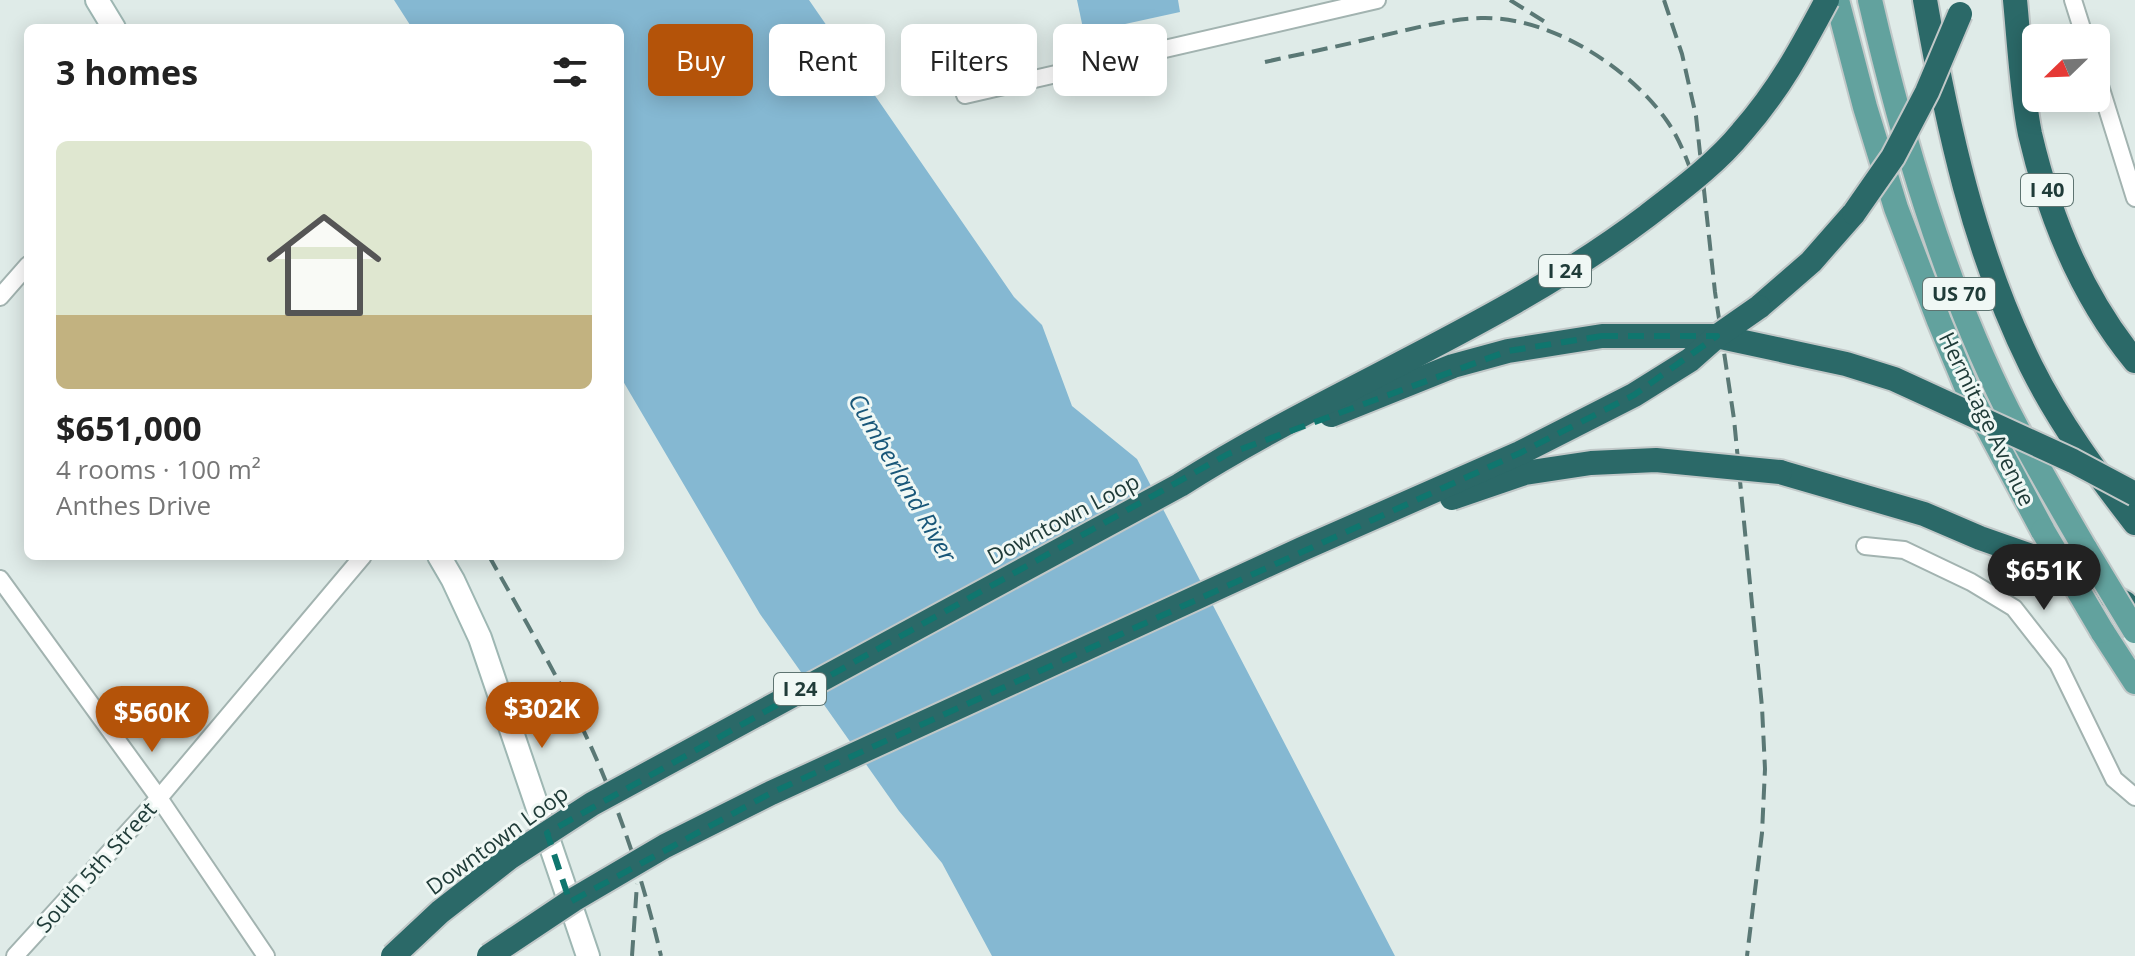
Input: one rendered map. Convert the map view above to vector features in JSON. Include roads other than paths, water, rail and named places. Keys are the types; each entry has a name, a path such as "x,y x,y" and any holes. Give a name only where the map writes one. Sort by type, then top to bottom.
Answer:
{"highway":[{"name":"I 24","path":"1228,454 1499,311 1617,239 1676,194 1741,134 1790,71 1827,0"},
{"path":"1925,0 1945,112 1976,229 2005,307 2031,366 2065,426 2101,480 2135,523"},
{"name":"I 40","path":"2015,0 2030,132 2053,214 2086,289 2135,361"},
{"path":"489,956 586,892 665,846 744,806 1302,549 1520,453 1634,395 1690,360 1811,262 1854,213 1893,157 1927,92 1962,7"},
{"path":"1228,454 1453,366 1508,351 1602,336 1716,336 1846,364 1894,379 2060,454 2135,494"},
{"name":"Downtown Loop","path":"393,956 440,912 509,858 592,804 1180,485 1228,454"},
{"path":"1302,549 1525,473 1591,463 1656,460 1780,472 1924,514 2031,556 2135,608"}],"main road":[{"name":"Hermitage Avenue","path":"1837,0 1887,179 1968,391 2043,531 2135,682"},
{"name":"Hermitage Avenue","path":"1870,0 1891,87 1930,216 1969,323 2007,410 2135,631"}],"street":[{"path":"97,0 112,24"},
{"path":"1037,78 1377,0"},
{"path":"2073,0 2081,24"},
{"path":"2109,112 2133,187"},
{"path":"0,297 24,270"},
{"path":"1865,546 1904,550 1971,582 2014,608 2058,664 2114,779 2135,797"},
{"name":"South 5th Street","path":"15,956 159,798 360,560"},
{"path":"441,560 480,638 588,956"},
{"path":"0,579 159,798 266,956"}],"water":[{"name":"Cumberland River","path":"394,0 809,0 826,24 769,24 769,96 875,96 1014,297 1042,325 1072,406 1137,459 1395,956 992,956 942,863 899,811 760,614 624,383 624,24 409,24"},
{"path":"1077,0 1178,0 1180,12 1125,24 1082,24"}],"railway":[{"path":"1510,0 1550,25"},
{"path":"1664,0 1682,54 1696,116 1715,292 1734,419 1762,707 1765,769 1762,833 1747,956"},
{"path":"1265,62 1456,20 1507,20 1533,26 1585,48 1631,81 1667,121 1684,153 1697,188"},
{"path":"491,560 562,688 600,767 635,860 661,956"},
{"path":"632,956 637,884"}]}
